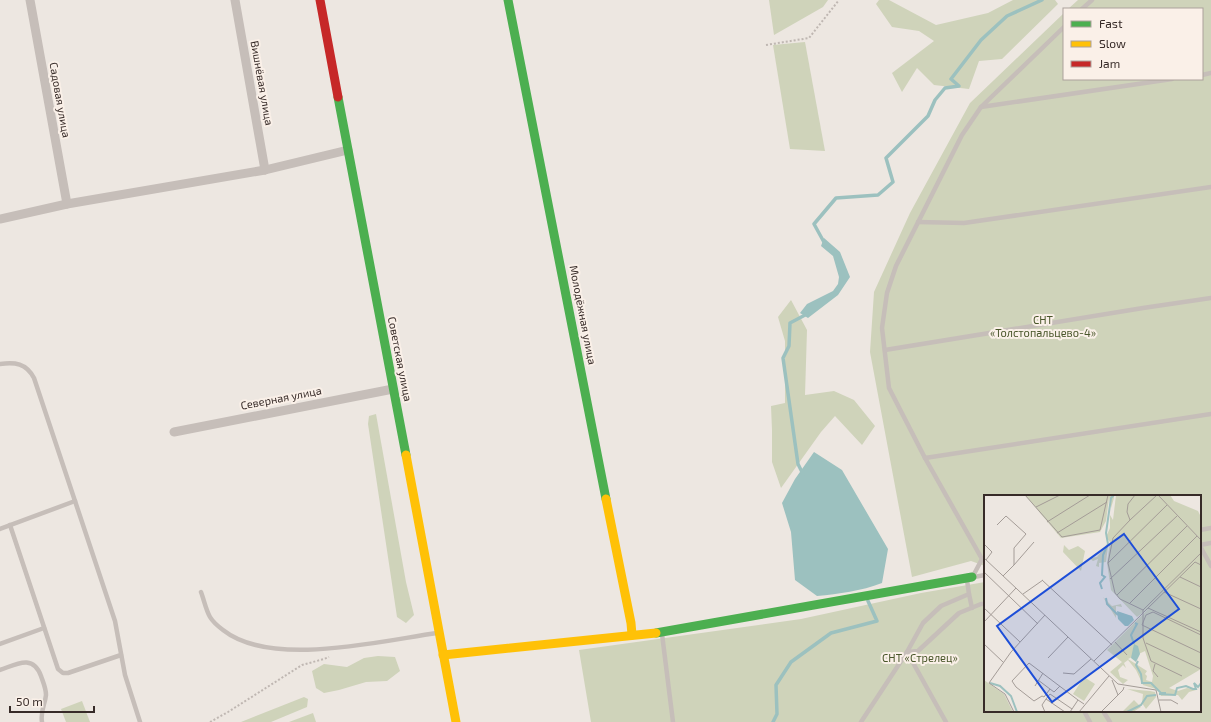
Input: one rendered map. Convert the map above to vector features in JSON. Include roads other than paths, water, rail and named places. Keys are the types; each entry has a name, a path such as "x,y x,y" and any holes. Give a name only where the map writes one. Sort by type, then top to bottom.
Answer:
{"street":[{"name":"Садовая улица","path":"30,0 67,204"},
{"name":"Вишнёвая улица","path":"235,0 265,170"},
{"name":"Советская улица","path":"320,0 456,722"},
{"name":"Молодёжная улица","path":"508,0 631,623 632,635"},
{"path":"0,219 67,204 265,170 348,150"},
{"name":"Северная улица","path":"174,432 393,389"},
{"path":"443,655 662,632 969,578"}],"lane":[{"path":"1083,8 1092,0"},
{"path":"972,608 969,594 969,578 984,559 925,458 890,388 882,328 887,293 896,266 962,135 981,108 1063,28"},
{"path":"981,108 1165,80"},
{"path":"918,222 964,223 1211,187"},
{"path":"885,350 1211,298"},
{"path":"0,364 20,364 31,372 34,378 115,621 125,675 140,722"},
{"path":"925,458 1211,414"},
{"path":"0,529 76,502"},
{"path":"10,525 58,669 63,673 68,673 121,655"},
{"path":"1201,530 1211,528"},
{"path":"1201,545 1211,543"},
{"path":"1201,547 1211,566"},
{"path":"969,578 984,575"},
{"path":"201,592 210,618 218,626 238,639 266,646 290,650 315,650 439,632"},
{"path":"860,722 907,652 923,623 941,606 969,594"},
{"path":"907,652 918,651 959,613 984,604"},
{"path":"0,644 44,628"},
{"path":"662,632 673,722"},
{"path":"907,652 946,722"},
{"path":"0,670 23,662 28,662 36,666 46,692 41,714 42,722"},
{"path":"1085,712 1090,722"},
{"path":"1104,712 1110,722"}],"water":[{"path":"824,238 840,252 850,277 838,295 808,318 800,313 807,304 833,291 838,284 839,277 833,256 821,246"},
{"path":"814,452 842,470 888,549 882,583 850,592 817,596 795,580 791,532 782,503 795,479"}],"waterway":[{"path":"825,244 814,224 836,198 878,195 893,182 886,158 928,116 935,100 945,88 959,86 951,79 981,40 1007,16 1042,0"},
{"path":"803,474 798,464 783,358 789,346 790,323 807,314"},
{"path":"773,722 777,714 776,685 791,662 831,633 877,621 868,601"}],"park label":[{"name":"СНТ «Толстопальцево-4»","path":"1043,326"},
{"name":"СНТ «Стрелец»","path":"920,658"}]}
